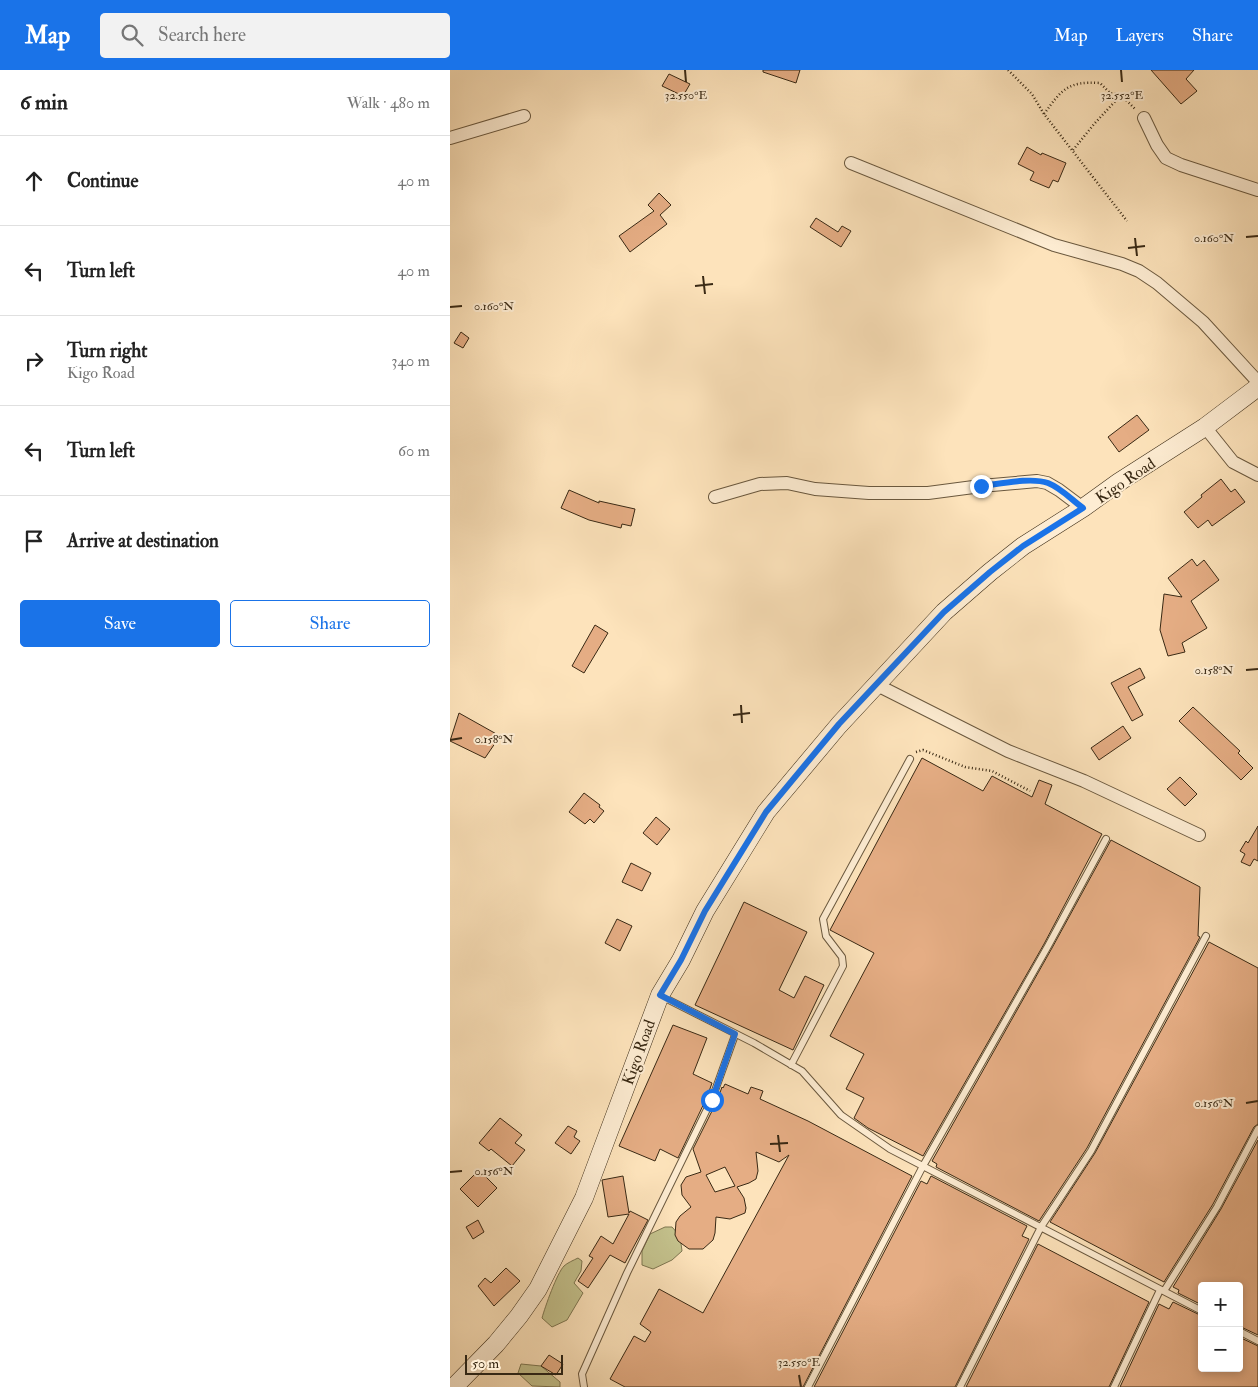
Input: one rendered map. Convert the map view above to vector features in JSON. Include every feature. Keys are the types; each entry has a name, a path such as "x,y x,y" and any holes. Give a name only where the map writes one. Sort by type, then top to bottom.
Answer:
{"street":[{"path":"450,138 524,116"},
{"path":"1144,118 1157,145 1166,158 1181,165 1258,190"},
{"path":"851,162 1054,245 1122,264 1138,271 1158,283 1203,322 1258,382"},
{"name":"Kigo Road","path":"454,1387 520,1316 538,1288 584,1198 660,995 681,960 705,911 766,812 839,724 944,612 990,572 1023,546 1205,427 1258,387"},
{"path":"1205,427 1233,462 1258,475"},
{"path":"715,497 760,484 786,483 815,489 869,493 928,493 1036,481 1047,483 1083,508"},
{"path":"877,685 1008,751 1084,781 1199,835"}],"lane":[{"path":"791,1065 843,966 842,958 826,936 823,919 910,759"},
{"path":"808,1387 923,1166 1048,946 1106,839"},
{"path":"960,1387 1041,1227 1091,1151 1206,936"},
{"path":"660,995 802,1071 841,1116 890,1148 1198,1309"},
{"path":"584,1387 582,1374 628,1273 712,1100 735,1034"},
{"path":"1114,1387 1162,1290 1217,1207 1258,1129"},
{"path":"1243,1333 1258,1341"}],"path":[{"path":"1008,70 1032,94 1044,114 1128,221"},
{"path":"1044,114 1067,87 1085,82 1100,83 1110,93 1121,95 1144,118"},
{"path":"1073,150 1121,95"},
{"path":"910,759 916,751 923,750 965,766 992,771 1030,791"}],"shaded area":[{"path":"665,1227 672,1227 680,1236 682,1251 672,1260 653,1269 642,1265 642,1251 650,1234"},
{"path":"578,1258 582,1261 581,1271 574,1283 583,1293 567,1320 552,1327 542,1318 548,1299 561,1270 565,1265"},
{"path":"521,1364 541,1366 560,1382 560,1387 532,1386 518,1373"}],"building":[{"path":"763,70 800,70 796,83 763,72"},
{"path":"1151,70 1194,70 1186,79 1197,91 1181,104"},
{"path":"669,74 690,84 683,96 662,86"},
{"path":"1027,147 1041,155 1042,153 1066,163 1058,182 1053,180 1049,188 1030,180 1034,172 1018,164"},
{"path":"659,193 671,205 660,215 667,224 630,252 619,236 654,211 648,205"},
{"path":"816,218 838,232 842,226 851,231 841,247 810,227"},
{"path":"461,332 469,338 463,348 454,343"},
{"path":"1137,415 1149,430 1119,452 1108,437"},
{"path":"1221,479 1231,492 1235,489 1245,502 1212,526 1208,520 1198,528 1184,512"},
{"path":"569,490 599,503 599,501 635,509 631,526 622,524 621,528 589,520 561,508"},
{"path":"1192,559 1197,566 1204,560 1219,580 1191,601 1207,628 1182,643 1185,652 1168,656 1160,630 1164,594 1182,597 1168,578"},
{"path":"595,625 608,633 584,673 572,666"},
{"path":"1140,668 1145,678 1128,687 1143,715 1132,721 1111,683"},
{"path":"1193,707 1240,751 1238,753 1253,768 1241,780 1179,721"},
{"path":"459,713 500,736 485,758 450,741"},
{"path":"1123,726 1131,738 1099,760 1091,748"},
{"path":"922,758 983,791 992,776 1032,797 1039,780 1052,785 1045,804 1102,834 1044,944 923,1156 868,1128 854,1118 864,1098 846,1089 864,1054 830,1036 874,953 830,930"},
{"path":"1180,777 1197,794 1185,806 1167,789"},
{"path":"584,793 600,805 599,807 604,811 594,823 590,819 585,824 569,812"},
{"path":"656,817 670,829 657,845 643,833"},
{"path":"1258,826 1258,861 1254,859 1250,866 1241,862 1245,854 1240,851 1246,841 1248,843"},
{"path":"1111,840 1200,887 1198,936 1200,937 1087,1148 1039,1221 936,1167 937,1164 932,1161"},
{"path":"631,863 651,873 642,891 622,882"},
{"path":"744,902 807,932 779,990 794,998 805,976 824,985 793,1050 695,1005"},
{"path":"617,919 632,926 620,951 605,943"},
{"path":"1209,942 1258,968 1258,1124 1254,1127 1213,1204 1164,1282 1050,1222 1095,1153"},
{"path":"673,1025 707,1038 693,1074 712,1083 678,1158 660,1149 655,1161 619,1146"},
{"path":"725,1084 748,1094 751,1087 763,1091 760,1099 808,1121 912,1176 803,1387 625,1387 610,1379 634,1336 645,1342 651,1332 640,1324 659,1289 703,1313 789,1155 779,1162 756,1152 758,1171 756,1179 737,1187 744,1198 745,1213 730,1219 716,1217 713,1240 703,1249 689,1249 678,1241 675,1235 676,1222 691,1207 682,1195 681,1185 686,1177 701,1172 693,1149","holes":["725,1167 735,1186 715,1192 706,1175"]},
{"path":"500,1118 522,1135 515,1143 525,1150 512,1166 491,1149 489,1151 479,1143"},
{"path":"568,1126 577,1131 574,1137 580,1141 571,1154 555,1143"},
{"path":"1258,1140 1258,1335 1243,1328 1243,1282 1198,1282 1198,1303 1178,1293 1179,1290 1173,1287 1221,1209"},
{"path":"479,1170 497,1188 478,1207 460,1189"},
{"path":"623,1176 629,1213 630,1211 648,1220 625,1263 610,1255 588,1288 578,1281 593,1258 589,1256 601,1236 613,1244 629,1214 608,1217 602,1180"},
{"path":"931,1176 1027,1226 1022,1236 1029,1239 955,1387 814,1387 921,1181 927,1184"},
{"path":"478,1220 484,1232 473,1239 466,1227"},
{"path":"1038,1244 1149,1302 1109,1387 966,1387"},
{"path":"506,1268 520,1281 494,1306 478,1286 485,1278 491,1283"},
{"path":"1173,1302 1198,1314 1198,1372 1243,1372 1243,1339 1258,1346 1258,1387 1120,1387 1159,1304 1169,1309"},
{"path":"549,1355 563,1364 556,1375 541,1366"}],"route":[{"path":"712,1100 735,1034 660,995 681,960 705,911 766,812 839,724 944,612 1023,546 1083,508 1047,483 1026,481 981,486"}]}
